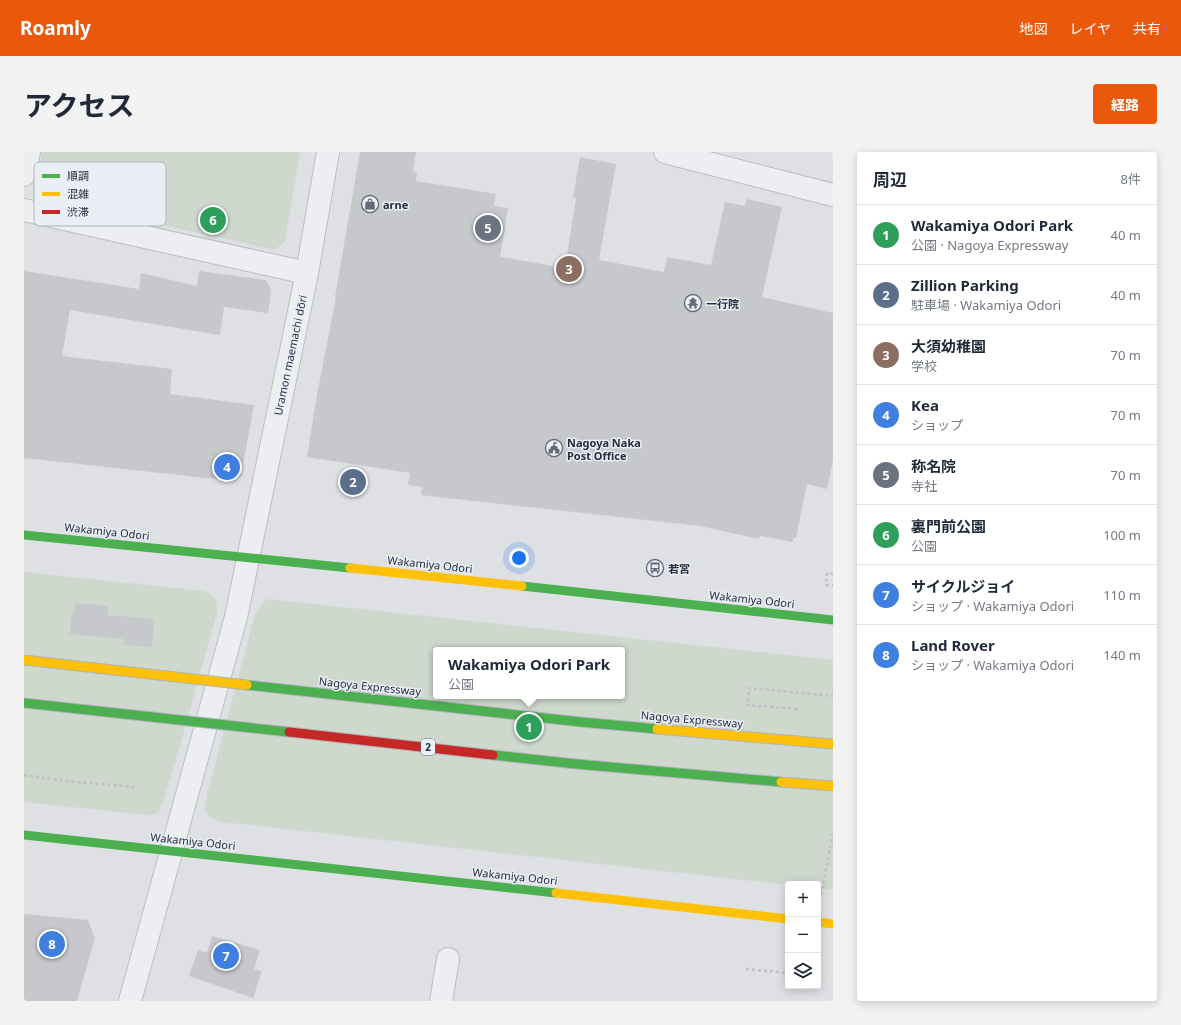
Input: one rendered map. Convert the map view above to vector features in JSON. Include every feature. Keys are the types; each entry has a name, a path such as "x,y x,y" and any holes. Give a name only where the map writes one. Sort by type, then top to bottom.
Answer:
{"main road":[{"name":"Wakamiya Odori","path":"24,535 249,557 833,620"},
{"name":"Nagoya Expressway","path":"24,660 574,721 833,744"},
{"name":"2","path":"24,703 576,764 833,786"},
{"name":"Wakamiya Odori","path":"24,835 785,919"},
{"path":"821,922 833,924"}],"street":[{"path":"24,175 28,152"},
{"name":"Uramon maemachi dōri","path":"130,1001 156,910 170,851 236,617 307,273 328,152"},
{"path":"665,152 833,195"},
{"path":"24,210 34,212"},
{"path":"96,226 307,273"},
{"path":"441,1001 448,959"}],"path":[{"path":"833,574 827,573 826,585 833,585"},
{"path":"797,709 747,705 749,688 778,692 833,696"},
{"path":"24,775 67,781 135,787"},
{"path":"821,897 833,832"},
{"path":"746,969 785,973"}],"shaded area":[{"path":"42,152 300,152 285,241 275,250 166,226 166,162 40,162"},
{"path":"24,572 203,591 213,596 216,601 217,612 180,746 159,812 147,815 24,802"},
{"path":"268,599 833,660 833,890 821,888 821,881 785,881 785,885 223,822 212,818 204,810 255,614"}],"building":[{"path":"360,152 416,152 413,171 417,172 416,181 496,194 494,206 508,208 500,257 565,268 576,198 573,197 580,157 616,164 599,260 664,272 667,257 711,265 725,202 745,206 747,199 782,207 762,297 833,313 833,460 827,489 807,484 796,538 793,538 793,542 760,536 759,539 700,526 421,495 422,487 408,485 410,473 307,457"},
{"path":"24,271 139,289 141,273 197,286 199,271 266,280 271,290 268,313 224,307 220,335 70,310 62,356 172,369 170,394 254,405 241,476 234,481 24,458"},
{"path":"75,603 108,606 108,615 154,619 152,647 123,645 124,639 70,634 72,613 74,613"},
{"path":"24,914 88,920 95,938 77,1001 24,1001"},
{"path":"212,936 260,950 254,969 262,971 253,998 189,976 198,950 207,953"}],"traffic: fast":[{"path":"24,535 350,568"},
{"path":"522,586 833,620"},
{"path":"247,685 657,729"},
{"path":"24,703 289,732"},
{"path":"493,755 576,764 781,782"},
{"path":"24,835 556,893"}],"traffic: slow":[{"path":"350,568 522,586"},
{"path":"24,660 247,685"},
{"path":"657,729 833,744"},
{"path":"781,782 833,786"},
{"path":"556,893 785,919"},
{"path":"821,922 833,924"}],"traffic: jam":[{"path":"289,732 493,755"}],"place":[{"name":"arne","path":"370,204"},
{"name":"裏門前公園","path":"213,220"},
{"name":"称名院","path":"488,228"},
{"name":"大須幼稚園","path":"569,269"},
{"name":"一行院","path":"693,303"},
{"name":"Nagoya Naka Post Office","path":"554,448"},
{"name":"Kea","path":"227,467"},
{"name":"Zillion Parking","path":"353,482"},
{"name":"若宮","path":"655,568"},
{"name":"Wakamiya Odori Park","path":"529,727"},
{"name":"Land Rover","path":"52,944"},
{"name":"サイクルジョイ","path":"226,956"}]}
